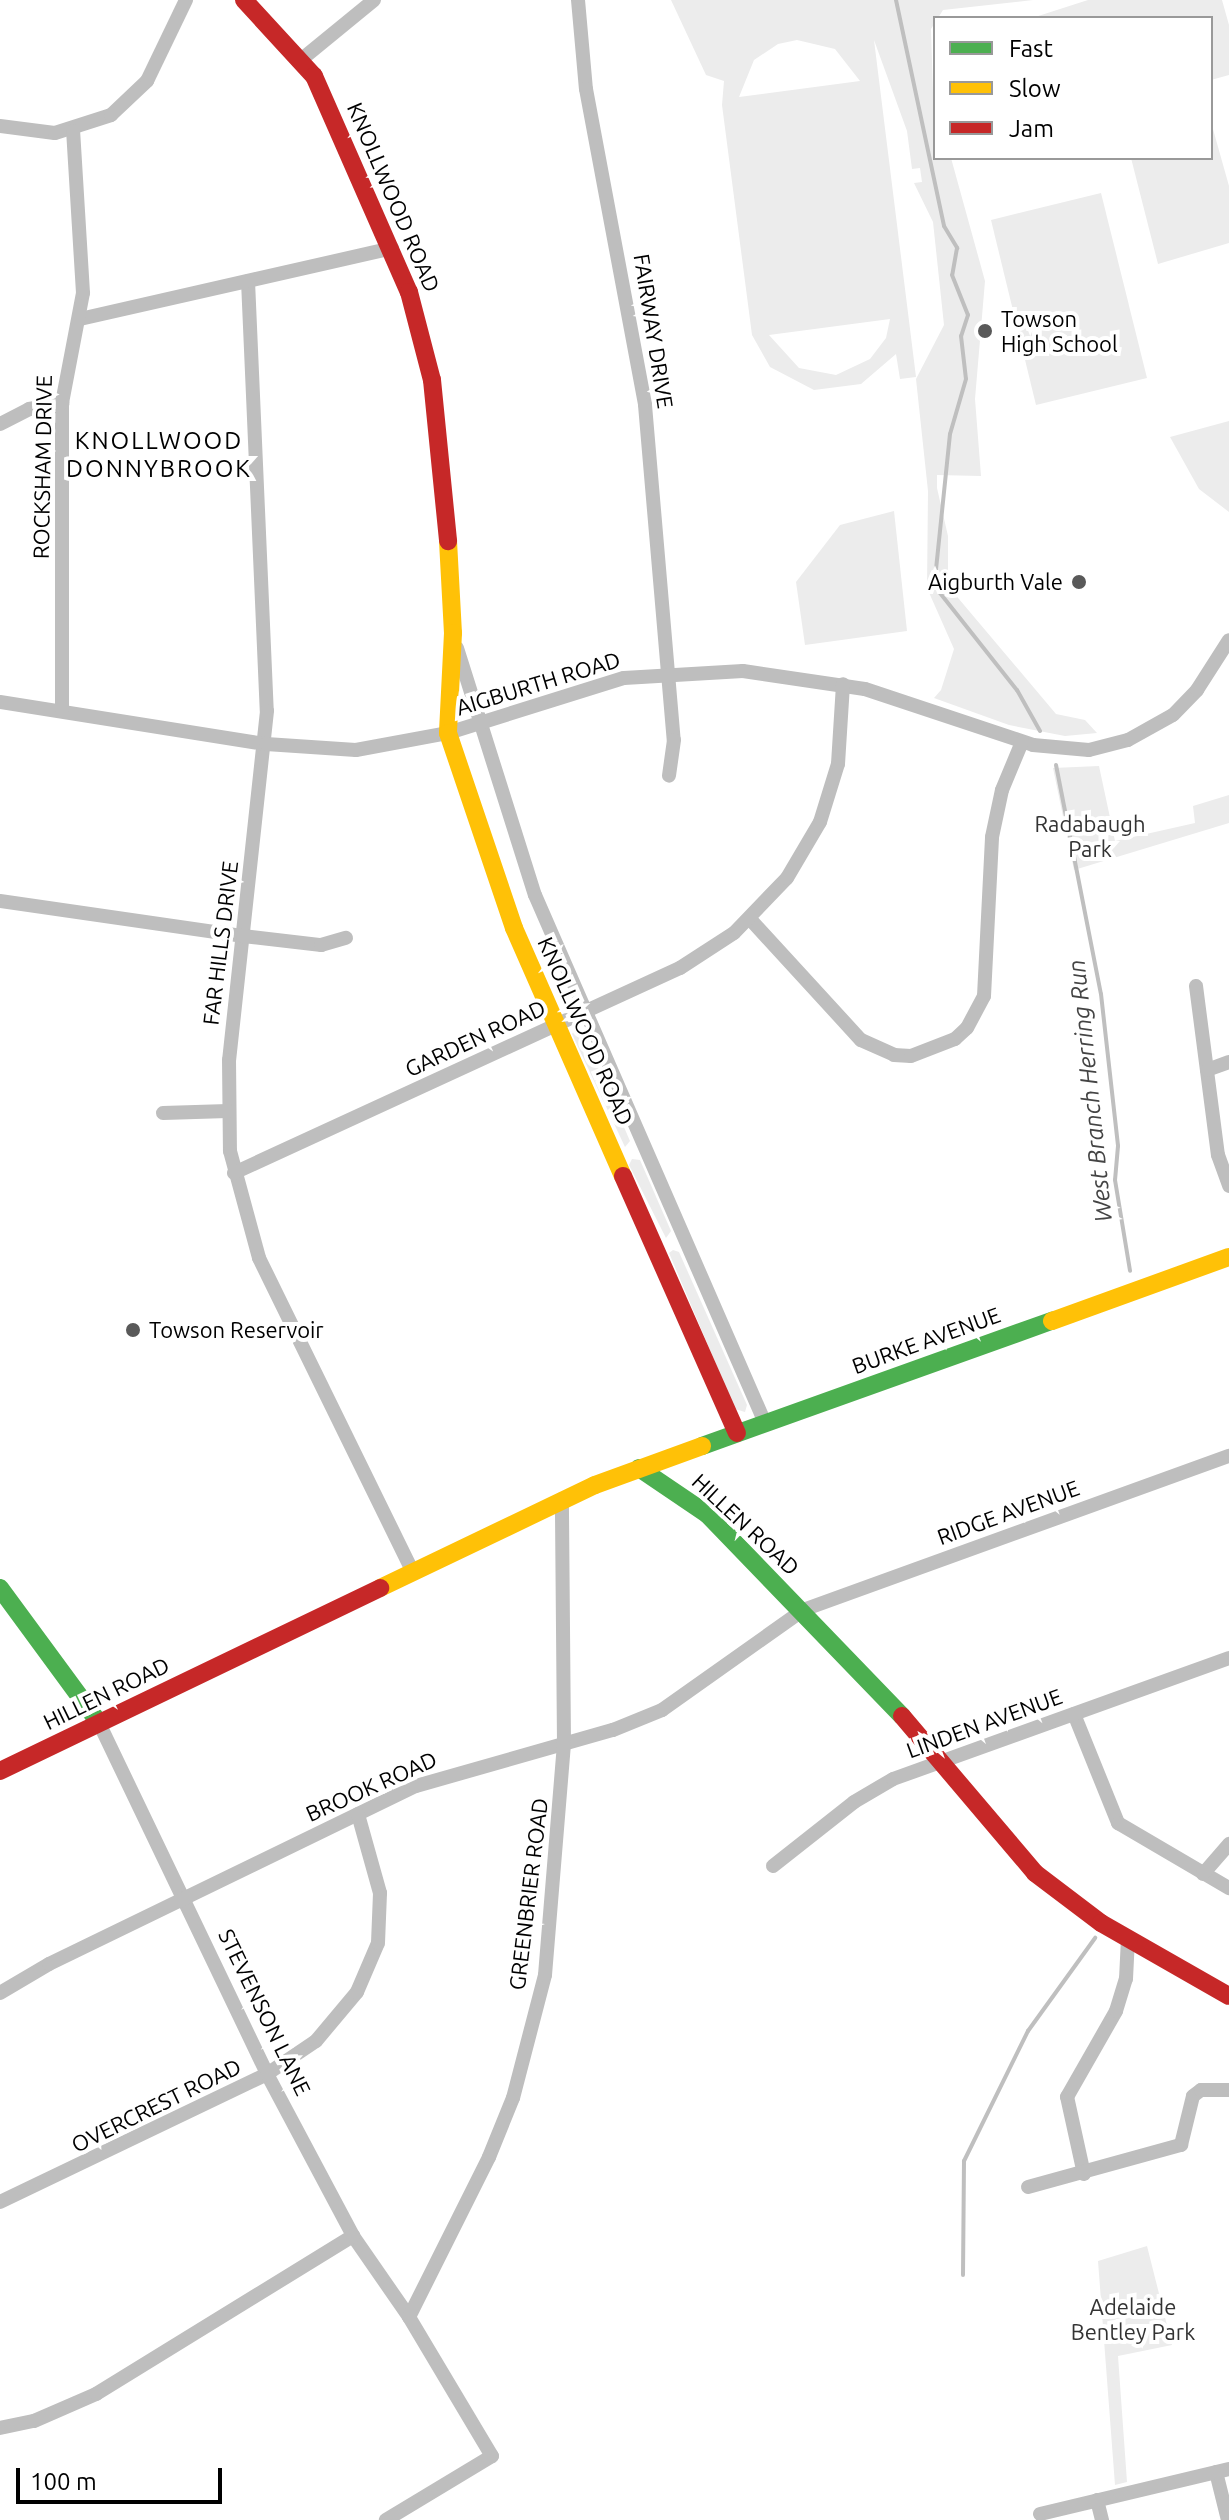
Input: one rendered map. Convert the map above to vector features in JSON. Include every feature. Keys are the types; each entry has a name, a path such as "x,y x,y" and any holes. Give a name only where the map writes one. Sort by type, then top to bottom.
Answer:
{"street":[{"path":"0,126 73,131 111,115 139,92 186,0"},
{"name":"KNOLLWOOD ROAD","path":"244,0 302,59 323,93 392,248 416,313 439,417 453,633 448,733 499,888 556,1025 737,1433"},
{"path":"302,59 374,0"},
{"name":"FAIRWAY DRIVE","path":"578,0 586,89 643,392 674,740 669,776"},
{"name":"ROCKSHAM DRIVE","path":"62,711 62,403 80,319 73,131"},
{"path":"80,319 392,248"},
{"name":"FAR HILLS DRIVE","path":"248,281 266,744 243,936 228,1111 234,1173 259,1258 412,1570"},
{"path":"0,424 29,409 62,403"},
{"name":"KNOLLWOOD ROAD","path":"453,633 535,895 765,1423"},
{"name":"AIGBURTH ROAD","path":"0,702 266,744 356,750 448,733 579,689 668,672 743,671 843,684 910,700 1022,742 1089,750 1141,734 1190,699 1229,640"},
{"name":"GARDEN ROAD","path":"234,1173 699,958 750,919 796,865 826,809 840,753 843,684"},
{"path":"750,919 861,1040 894,1055 911,1056 955,1039 967,1028 984,996 992,837 1002,790 1022,742"},
{"path":"0,901 321,945 346,938"},
{"path":"1196,986 1218,1155 1229,1186"},
{"path":"1207,1070 1229,1062"},
{"path":"163,1113 228,1111"},
{"name":"BURKE AVENUE","path":"639,1468 1229,1257"},
{"name":"RIDGE AVENUE","path":"803,1610 1229,1456"},
{"name":"HILLEN ROAD","path":"0,1771 412,1570 562,1499 639,1468 707,1514 803,1610 941,1761 1035,1873 1128,1938 1229,1996"},
{"name":"GREENBRIER ROAD","path":"409,2317 489,2157 513,2098 545,1975 564,1743 562,1499"},
{"name":"STEVENSON LANE","path":"0,1588 99,1723 267,2074 353,2236 409,2317 492,2456 386,2520"},
{"name":"BROOK ROAD","path":"0,1993 183,1899 430,1781 564,1743 662,1710 803,1610"},
{"name":"LINDEN AVENUE","path":"773,1866 874,1789 941,1761 1229,1658"},
{"path":"1074,1714 1118,1823 1229,1888"},
{"name":"OVERCREST ROAD","path":"0,2202 267,2074 316,2041 350,2002 370,1968 382,1918 374,1862 358,1814"},
{"path":"1203,1874 1229,1844"},
{"path":"1084,2174 1067,2097 1116,2011 1126,1979 1128,1938"},
{"path":"1028,2187 1181,2145 1193,2096 1201,2090 1229,2090"},
{"path":"0,2428 34,2421 96,2394 353,2236"},
{"path":"1040,2514 1222,2471 1228,2520"},
{"path":"1097,2500 1102,2520"}],"green space":[{"path":"671,0 1033,0 943,10 939,16 933,16 933,160 952,160 985,281 975,399 981,476 937,475 937,488 948,536 948,586 1056,714 1085,720 1097,733 1065,736 1009,725 934,698 941,690 954,649 927,588 928,491 916,379 944,325 933,222 914,183 922,182 920,168 912,169 907,131 874,40 916,377 900,379 896,354 861,384 814,390 770,367 752,335 722,105 724,81 706,75","holes":["797,40 835,49 860,81 739,97 754,60 778,44","890,319 886,338 870,359 836,375 799,368 769,335"]},
{"path":"1088,0 1222,0 1229,25 1229,75 1213,79 1213,16 1038,16"},
{"path":"1213,129 1229,186 1229,243 1158,264 1132,160 1213,160"},
{"path":"1101,193 1147,378 1036,405 991,220"},
{"path":"1229,421 1229,512 1199,489 1170,437"},
{"path":"894,511 907,631 805,645 796,582 840,525"},
{"name":"Radabaugh Park","path":"1099,766 1115,841 1195,823 1193,806 1229,795 1229,823 1074,870 1053,768"},
{"path":"575,1029 582,1030 630,1141 625,1147 572,1034"},
{"path":"632,1159 640,1160 671,1231 666,1238 629,1165"},
{"path":"673,1250 679,1252 747,1405 745,1412 735,1409 669,1253"},
{"name":"Adelaide Bentley Park","path":"1147,2246 1172,2345 1118,2356 1127,2482 1115,2485 1098,2261"}],"waterway":[{"name":"West Branch Herring Run","path":"896,0 944,226 957,248 952,275 968,315 961,336 966,379 950,434 936,570 940,593 1017,690 1040,731"},
{"name":"West Branch Herring Run","path":"1056,765 1101,994 1118,1146 1115,1180 1130,1271"},
{"name":"West Branch Herring Run","path":"963,2275 964,2161 1028,2031 1095,1938"}],"traffic: fast":[{"path":"702,1446 1052,1321"},
{"path":"639,1468 707,1514 902,1716"},
{"path":"0,1588 99,1723"}],"traffic: slow":[{"path":"448,541 453,633 448,733 514,928 623,1176"},
{"path":"1052,1321 1229,1257"},
{"path":"380,1588 595,1485 702,1446"}],"traffic: jam":[{"path":"244,0 314,76 409,292 432,380 448,541"},
{"path":"623,1176 737,1433"},
{"path":"0,1771 380,1588"},
{"path":"902,1716 1035,1873 1101,1923 1229,1996"}],"place":[{"name":"Towson High School","path":"985,331"},
{"name":"Aigburth Vale","path":"1079,582"},
{"name":"Towson Reservoir","path":"133,1330"}],"district":[{"name":"KNOLLWOOD DONNYBROOK","path":"159,455"}]}
